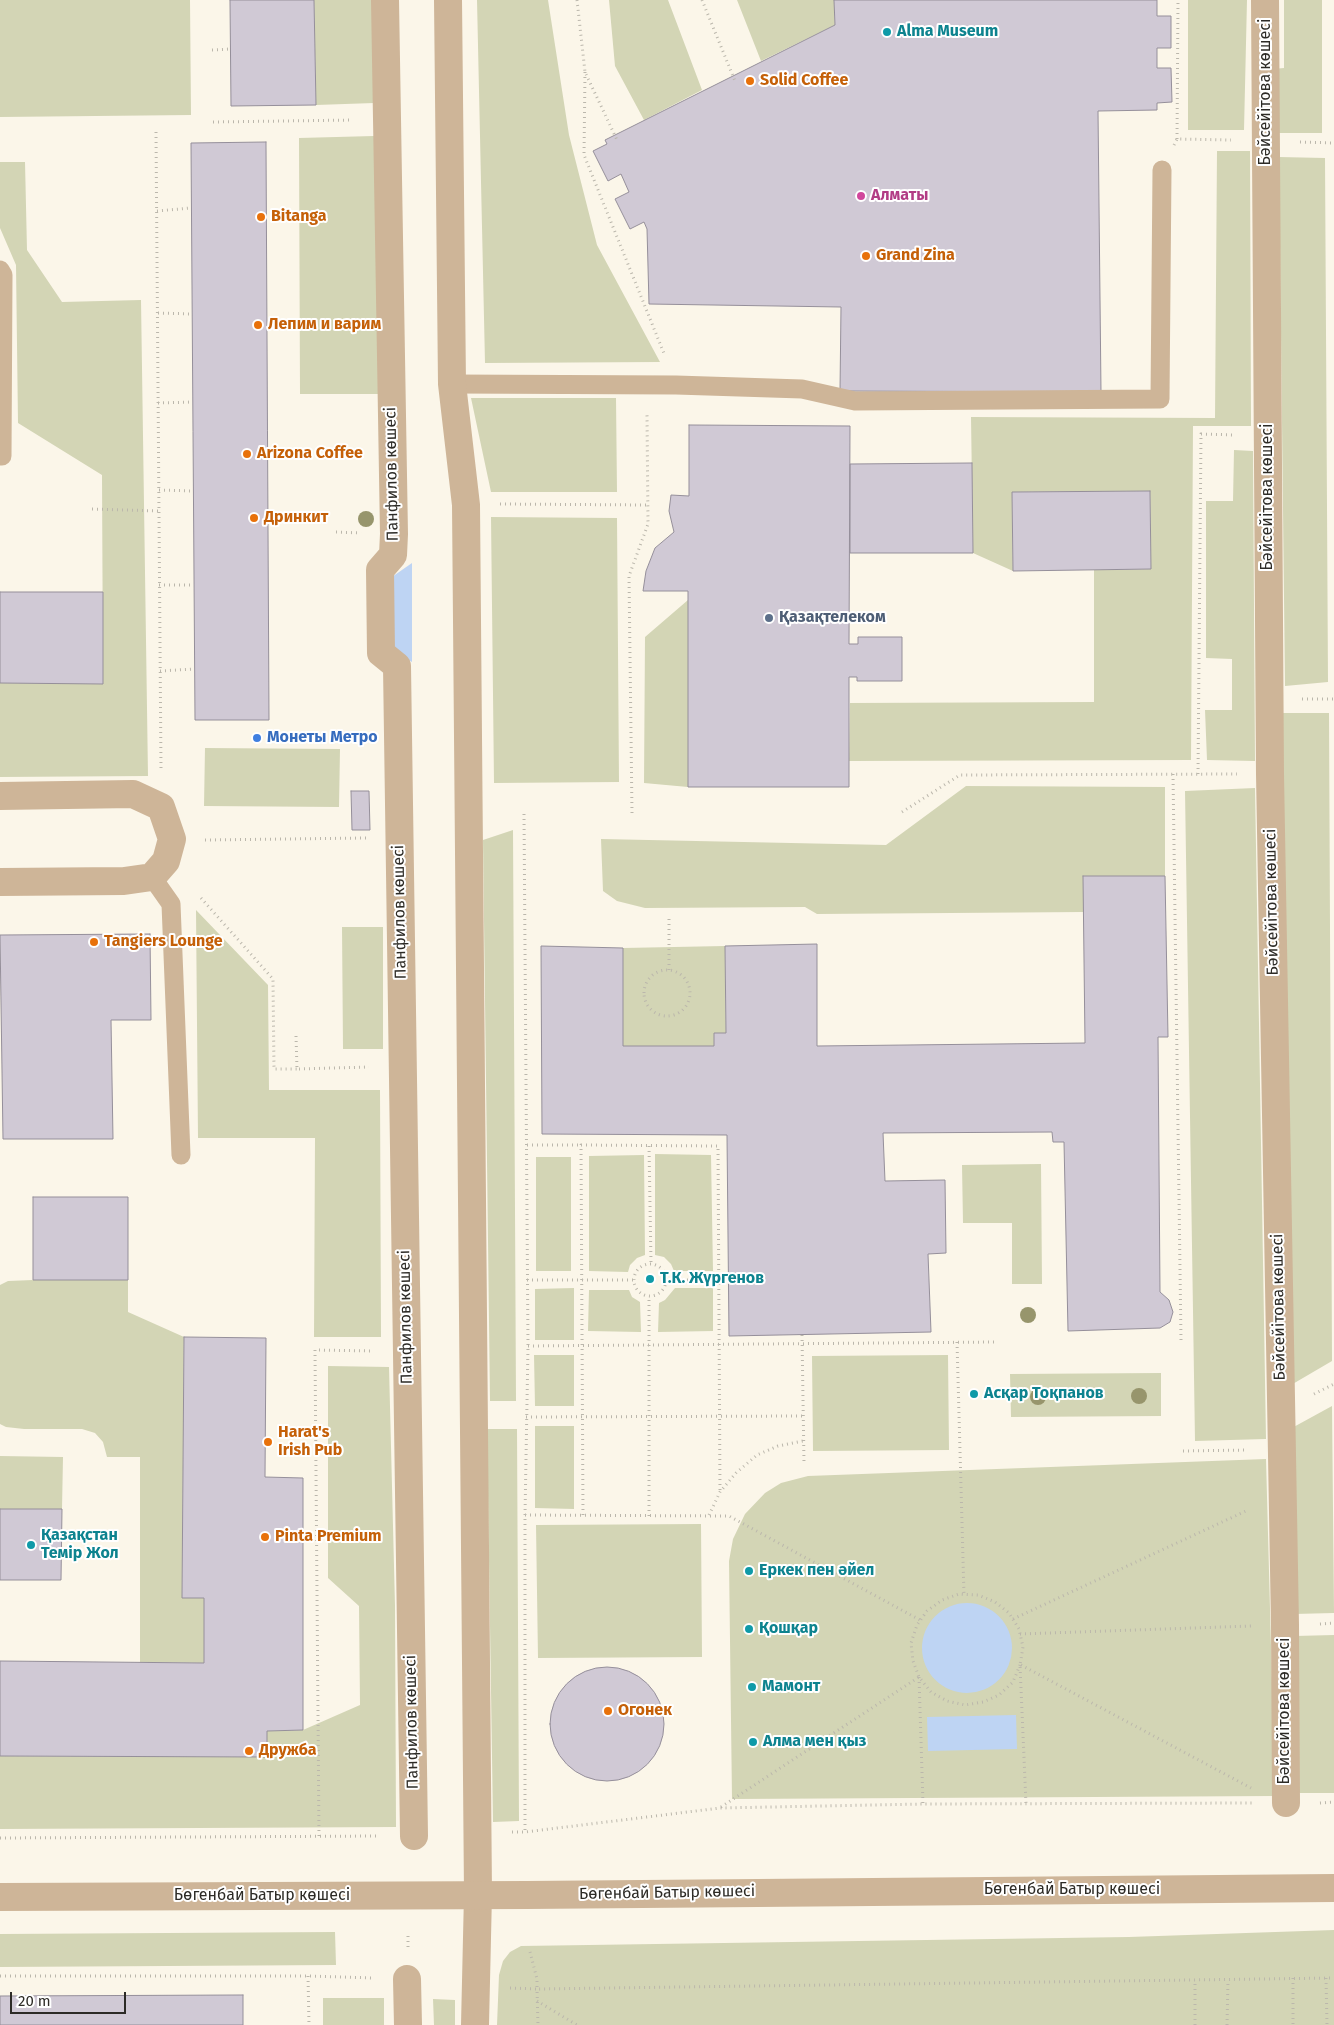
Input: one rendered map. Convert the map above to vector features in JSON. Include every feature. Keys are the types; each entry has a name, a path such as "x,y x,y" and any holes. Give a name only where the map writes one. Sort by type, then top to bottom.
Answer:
{"street":[{"name":"Панфилов көшесі","path":"384,0 394,534 393,555 380,570 381,653 397,666 414,1836"},
{"path":"448,0 452,384 466,505 478,1832 475,2025"},
{"name":"Бәйсейітова көшесі","path":"1265,0 1270,774 1285,1624 1284,1803"},
{"path":"0,796 133,794 161,807 172,839 166,861 152,877 124,882 0,882"},
{"name":"Бөгенбай Батыр көшесі","path":"0,1897 1334,1888"},
{"path":"408,1979 408,2025"}],"lane":[{"path":"452,384 676,385 802,388 855,401 1160,399 1162,170"},
{"path":"0,270 2,275 2,456 0,456"},
{"path":"152,877 171,904 181,1155"}],"path":[{"path":"577,0 585,72 584,155 676,385"},
{"path":"702,0 735,81"},
{"path":"1162,170 1177,139 1178,0"},
{"path":"212,50 230,50"},
{"path":"585,72 617,140"},
{"path":"213,122 386,120"},
{"path":"156,132 161,807"},
{"path":"1177,139 1266,141"},
{"path":"157,210 191,208"},
{"path":"158,313 192,314"},
{"path":"632,813 630,576 648,524 647,385"},
{"path":"158,403 193,402"},
{"path":"1198,774 1201,434 1268,435"},
{"path":"159,490 193,491"},
{"path":"492,504 648,505"},
{"path":"92,509 159,511"},
{"path":"159,585 194,585"},
{"path":"160,671 194,669"},
{"path":"1173,774 1181,1340"},
{"path":"902,812 960,775 1270,774"},
{"path":"524,814 528,1346 525,1515 525,1832"},
{"path":"201,898 273,979 274,1069 402,1067"},
{"path":"669,920 669,970"},
{"path":"669,970 680,974 688,983 690,995 686,1006 677,1015 665,1017 653,1012 646,1003 643,992 647,980 657,972 669,970"},
{"path":"296,1036 297,1069"},
{"path":"527,1145 718,1146 720,1492"},
{"path":"581,1145 583,1515"},
{"path":"649,1146 651,1263"},
{"path":"651,1263 658,1265 665,1271 667,1280 666,1287 660,1294 649,1296 643,1295 636,1289 634,1280 636,1272 642,1266 651,1263"},
{"path":"527,1280 634,1280"},
{"path":"667,1280 720,1280"},
{"path":"649,1296 649,1516"},
{"path":"802,1335 804,1463"},
{"path":"957,1342 964,1594"},
{"path":"528,1346 720,1346 997,1342"},
{"path":"319,1836 315,1350 406,1352"},
{"path":"526,1416 803,1416"},
{"path":"709,1515 720,1492 736,1473 757,1456 778,1446 803,1441"},
{"path":"1184,1451 1281,1449"},
{"path":"1013,1620 1282,1494"},
{"path":"525,1515 729,1516 920,1620"},
{"path":"1020,1665 1012,1682 999,1695 983,1702 965,1704 947,1701 931,1692 919,1677 913,1661 912,1643 920,1620 927,1611 942,1600 959,1594 978,1595 995,1602 1009,1613 1020,1634 1023,1647 1020,1665 1026,1804"},
{"path":"1020,1634 1285,1624"},
{"path":"1020,1665 1284,1803"},
{"path":"720,1808 919,1677"},
{"path":"919,1677 923,1804"},
{"path":"510,1832 525,1832 720,1808 923,1804 1334,1802"},
{"path":"0,1838 414,1836"},
{"path":"530,1952 537,1979 538,2025"},
{"path":"0,1976 308,1976 408,1979"},
{"path":"308,1976 309,2025"},
{"path":"1293,1978 1294,2025"},
{"path":"1326,1978 1327,2025"},
{"path":"476,1988 1334,1978"},
{"path":"1195,1980 1195,2025"},
{"path":"1228,1980 1228,2025"},
{"path":"538,2001 577,2025"}],"green space":[{"path":"0,0 190,0 191,115 0,117"},
{"path":"314,0 373,0 374,103 316,105"},
{"path":"477,0 548,0 569,135 597,245 660,362 485,363"},
{"path":"609,0 668,0 702,90 644,120 615,66"},
{"path":"737,0 834,0 835,25 761,61"},
{"path":"1188,0 1247,0 1244,130 1188,130"},
{"path":"1284,0 1322,0 1322,133 1272,133 1273,69 1284,68"},
{"path":"374,136 380,394 300,394 299,138"},
{"path":"1217,151 1250,151 1251,426 1193,426 1191,760 849,761 850,703 1094,702 1094,570 1151,569 1150,491 1012,492 1013,571 973,553 971,417 1215,418"},
{"path":"1279,157 1325,158 1328,682 1285,686"},
{"path":"0,162 25,162 27,250 62,302 141,300 148,776 0,777 0,683 103,683 102,475 18,423 16,265 0,228"},
{"path":"471,398 616,398 617,492 491,492"},
{"path":"1234,450 1253,451 1255,761 1207,760 1205,710 1232,710 1232,659 1206,658 1206,501 1233,501"},
{"path":"491,517 617,518 619,782 494,783"},
{"path":"688,600 688,787 644,783 645,637"},
{"path":"1280,713 1329,713 1332,1361 1291,1385"},
{"path":"205,748 340,749 339,807 204,806"},
{"path":"966,786 1165,787 1165,876 1084,876 1084,912 817,914 805,907 645,908 617,901 603,891 601,839 886,845"},
{"path":"1255,788 1266,1439 1195,1441 1185,791"},
{"path":"513,830 516,1401 490,1401 483,840"},
{"path":"196,910 268,985 269,1090 380,1090 381,1337 314,1337 315,1138 198,1138"},
{"path":"342,927 383,927 383,1049 343,1049"},
{"path":"725,946 726,1033 714,1033 714,1046 623,1046 623,948"},
{"path":"655,1154 711,1155 713,1271 674,1271 671,1264 664,1257 655,1255"},
{"path":"644,1155 645,1255 637,1258 630,1265 628,1272 589,1271 589,1156"},
{"path":"536,1157 571,1157 571,1271 536,1271"},
{"path":"1041,1164 1042,1284 1012,1284 1012,1223 963,1223 962,1165"},
{"path":"128,1280 128,1312 184,1337 182,1598 204,1598 204,1663 140,1662 140,1457 107,1457 103,1442 95,1433 82,1429 24,1429 6,1427 0,1424 0,1285 8,1281"},
{"path":"574,1288 574,1340 535,1340 535,1289"},
{"path":"675,1288 713,1288 713,1331 658,1332 659,1303 665,1300"},
{"path":"589,1290 629,1290 632,1297 640,1302 641,1332 588,1331"},
{"path":"534,1355 574,1355 574,1406 535,1406"},
{"path":"948,1355 949,1450 813,1451 812,1356"},
{"path":"328,1366 389,1367 395,1606 396,1827 0,1829 0,1756 266,1757 267,1731 303,1730 360,1705 359,1606 328,1578"},
{"path":"1161,1373 1161,1416 1011,1417 1010,1374"},
{"path":"1332,1406 1334,1613 1294,1614 1290,1429"},
{"path":"535,1426 574,1426 574,1509 535,1508"},
{"path":"487,1429 517,1429 519,1821 493,1822"},
{"path":"0,1456 63,1457 62,1509 0,1509"},
{"path":"1266,1459 1275,1796 732,1799 729,1561 733,1539 745,1514 765,1493 781,1483 808,1476"},
{"path":"701,1524 702,1657 538,1658 536,1525"},
{"path":"1334,1635 1334,1793 1295,1793 1295,1636"},
{"path":"1334,1930 1334,2025 497,2025 499,1975 503,1961 510,1952 521,1946 1129,1937"},
{"path":"335,1932 336,1965 0,1967 0,1934"},
{"path":"323,1998 384,1998 384,2025 323,2025"},
{"path":"433,1999 455,2000 455,2025 434,2025"}],"water":[{"path":"412,563 412,662 390,649 389,579"},
{"path":"958,1603 976,1603 992,1610 1005,1623 1012,1639 1012,1657 1005,1673 992,1686 976,1693 958,1693 942,1686 929,1673 922,1657 922,1639 929,1623 942,1610"},
{"path":"1016,1715 1017,1749 928,1751 927,1717"}],"building":[{"path":"230,0 314,0 316,105 231,106"},
{"name":"Алматы","path":"834,0 1157,0 1157,16 1171,16 1171,48 1157,48 1157,68 1171,68 1172,102 1157,103 1157,110 1098,111 1101,392 840,391 841,307 649,304 647,229 644,222 630,229 615,199 629,192 621,174 608,181 593,151 607,144 605,140 835,25"},
{"path":"266,142 269,720 195,720 191,143"},
{"name":"Қазақтелеком","path":"689,425 850,426 849,644 858,644 858,637 902,637 902,681 857,681 857,677 849,677 849,787 688,787 688,591 643,591 646,571 655,548 674,532 669,511 671,495 689,496"},
{"path":"972,463 973,553 850,553 850,464"},
{"path":"1150,491 1151,569 1013,571 1012,492"},
{"path":"0,592 103,592 103,684 0,683"},
{"path":"351,791 369,791 370,830 352,830"},
{"path":"1083,876 1165,876 1168,1037 1158,1037 1160,1292 1169,1300 1173,1312 1170,1322 1160,1328 1068,1331 1064,1142 1053,1142 1052,1132 883,1133 885,1181 945,1180 946,1253 928,1254 931,1332 729,1336 727,1135 542,1134 541,946 623,948 623,1046 714,1046 714,1033 726,1033 725,946 817,944 817,1046 1085,1043"},
{"path":"150,934 151,1020 111,1020 113,1139 3,1139 0,935"},
{"path":"33,1197 128,1197 128,1280 33,1280"},
{"path":"184,1337 266,1338 265,1477 303,1478 303,1730 267,1731 267,1757 0,1756 0,1661 204,1663 204,1598 182,1598"},
{"name":"Қазақстан Темір Жол","path":"0,1509 62,1509 61,1580 0,1580"},
{"path":"607,1667 629,1671 639,1676 655,1692 660,1702 664,1724 660,1746 655,1756 639,1772 629,1777 607,1781 585,1777 575,1772 559,1756 554,1746 550,1724 554,1702 559,1692 575,1676 585,1671"},
{"path":"243,1995 243,2025 0,2025 0,1996"}],"place":[{"name":"Alma Museum","path":"887,32"},
{"name":"Solid Coffee","path":"750,81"},
{"name":"Алматы","path":"861,196"},
{"name":"Bitanga","path":"261,217"},
{"name":"Grand Zina","path":"866,256"},
{"name":"Лепим и варим","path":"258,325"},
{"name":"Arizona Coffee","path":"247,454"},
{"name":"Дринкит","path":"254,518"},
{"name":"Қазақтелеком","path":"769,618"},
{"name":"Монеты Метро","path":"257,738"},
{"name":"Tangiers Lounge","path":"94,942"},
{"name":"Т.К. Жүргенов","path":"650,1279"},
{"name":"Асқар Тоқпанов","path":"974,1394"},
{"name":"Harat's Irish Pub","path":"268,1442"},
{"name":"Pinta Premium","path":"265,1537"},
{"name":"Қазақстан Темір Жол","path":"31,1545"},
{"name":"Еркек пен әйел","path":"749,1571"},
{"name":"Қошқар","path":"749,1629"},
{"name":"Мамонт","path":"752,1687"},
{"name":"Огонек","path":"608,1711"},
{"name":"Алма мен қыз","path":"753,1742"},
{"name":"Дружба","path":"249,1751"}]}
